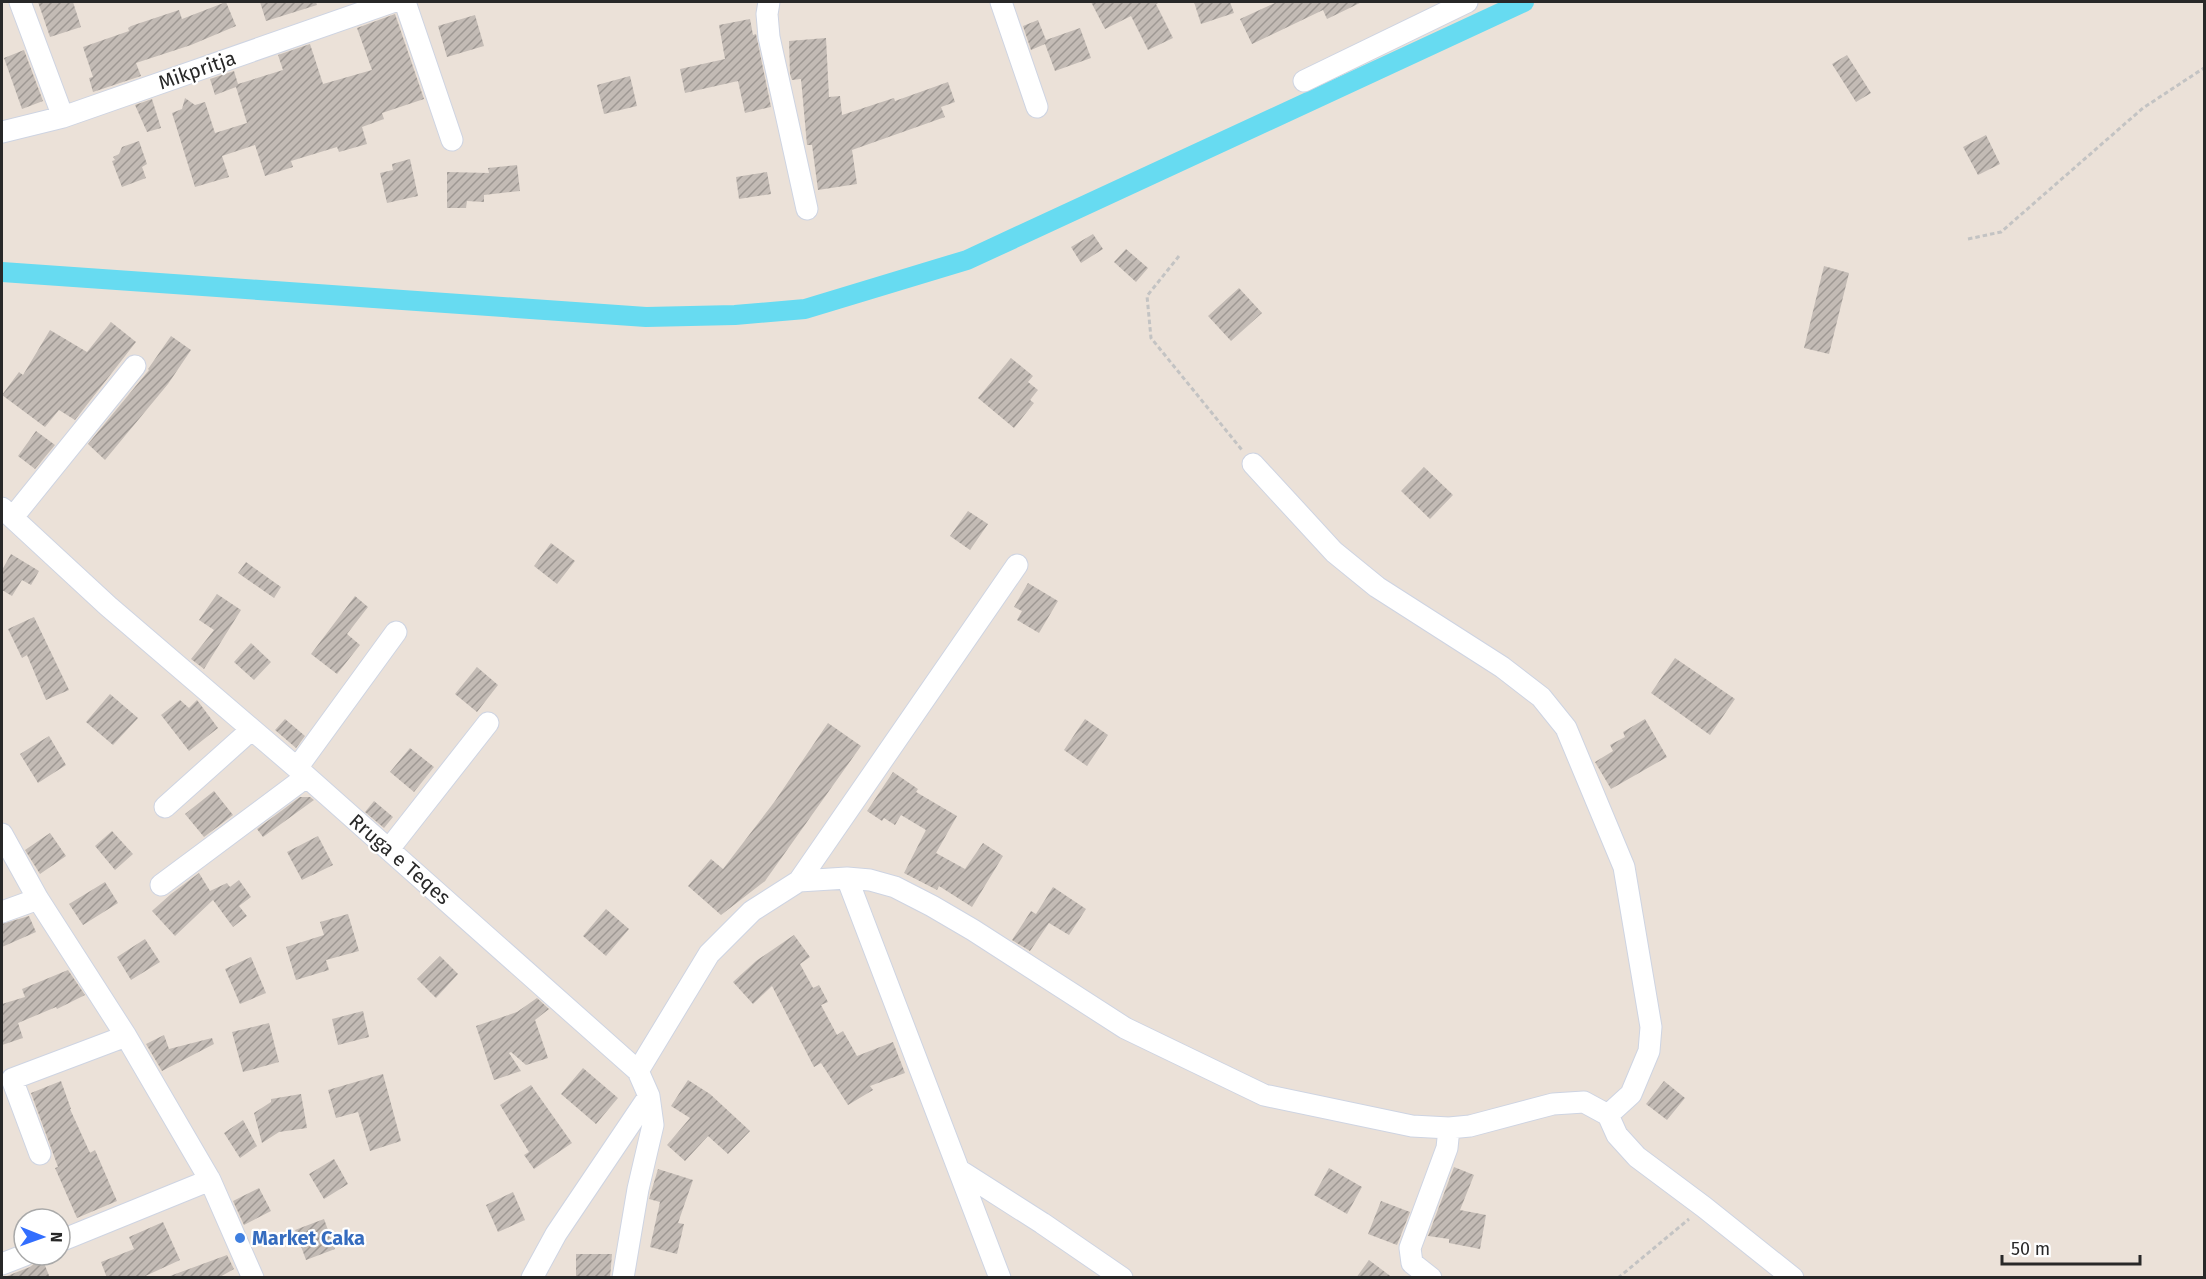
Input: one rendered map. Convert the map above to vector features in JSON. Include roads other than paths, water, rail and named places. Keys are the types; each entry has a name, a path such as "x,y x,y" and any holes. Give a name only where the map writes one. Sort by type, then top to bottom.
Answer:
{"street":[{"path":"20,2 63,117"},
{"name":"Mikpritja","path":"2,132 63,117 392,2"},
{"path":"405,2 452,140"},
{"path":"769,2 767,14 769,37 807,209"},
{"path":"1001,2 1037,107"},
{"path":"1304,81 1467,2"},
{"path":"7,513 135,366"},
{"path":"1253,464 1334,552 1377,587 1502,668 1541,697 1566,728 1624,867 1651,1027 1649,1051 1630,1094 1608,1115"},
{"name":"Rruga e Teqes","path":"7,513 108,606 389,849 638,1071 649,1096 653,1125 638,1189 623,1278"},
{"path":"638,1071 709,954 752,911 799,881 1017,565"},
{"path":"161,885 301,772 396,632"},
{"path":"389,849 488,723"},
{"path":"165,807 251,730"},
{"path":"2,834 38,899 126,1036 210,1180 253,1278"},
{"path":"799,881 847,878 870,880 895,886 973,930 1125,1028 1264,1095 1412,1126 1449,1128 1470,1126 1553,1104 1584,1102 1608,1115 1617,1135 1637,1157 1793,1278"},
{"path":"847,878 1000,1278"},
{"path":"2,912 38,899"},
{"path":"40,1154 12,1079 126,1036"},
{"path":"532,1278 556,1234 649,1096"},
{"path":"1431,1278 1412,1263 1410,1248 1447,1148 1449,1128"},
{"path":"959,1170 1122,1278"},
{"path":"72,1236 210,1180"}],"waterway":[{"path":"2,272 646,317 735,315 805,309 967,260 1524,2"}],"place":[{"name":"Market Caka","path":"240,1238"}]}
